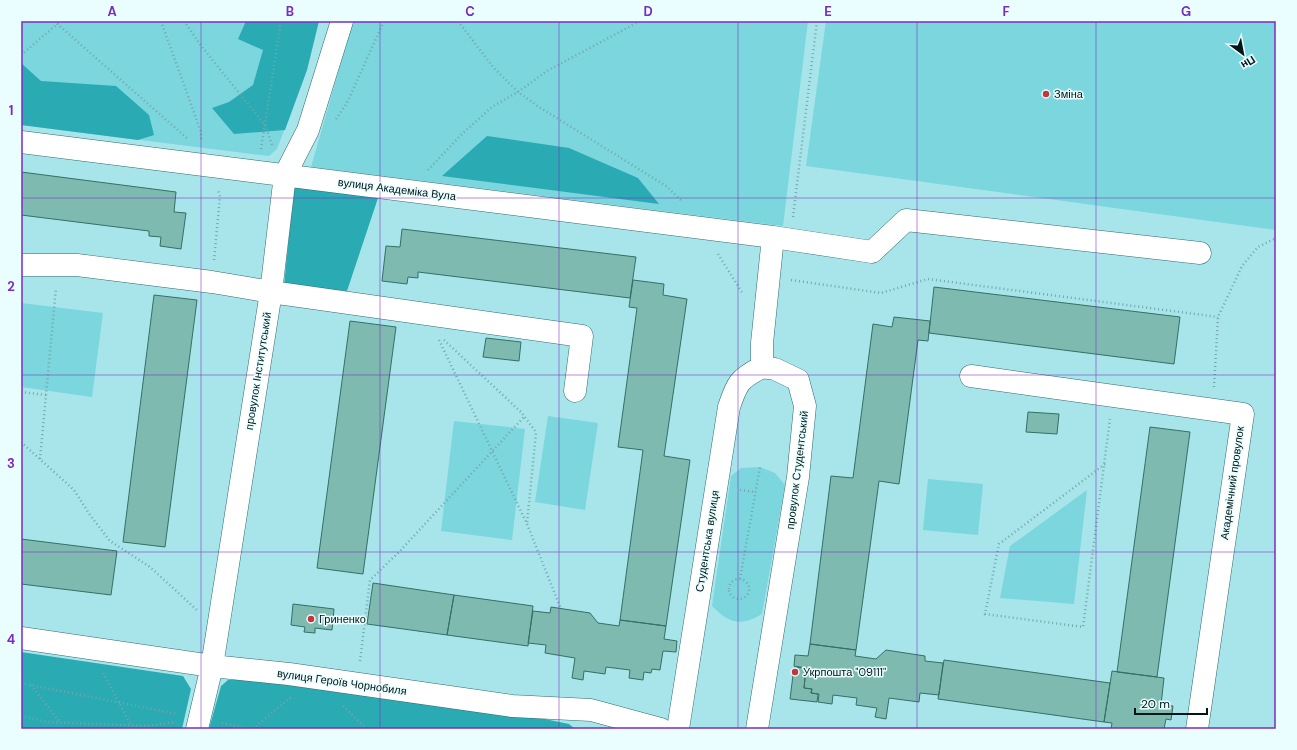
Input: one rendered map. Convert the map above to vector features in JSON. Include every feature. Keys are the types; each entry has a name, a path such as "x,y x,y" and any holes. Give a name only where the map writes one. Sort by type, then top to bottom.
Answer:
{"street":[{"name":"провулок Інститутський","path":"198,724 212,666 271,292 285,175 308,130 342,21"},
{"name":"вулиця Академіка Вула","path":"21,142 702,227 872,252 906,220 1200,253"},
{"path":"762,367 762,343 782,238"},
{"path":"21,265 77,265 212,282 431,323 582,336 575,391"},
{"name":"Студентська вулиця","path":"678,729 729,407 736,387 748,374 762,367"},
{"name":"провулок Студентський","path":"757,729 798,477 805,406 798,380 775,369 762,367"},
{"name":"Академічний провулок","path":"971,376 1242,414 1197,729"},
{"name":"вулиця Героїв Чорнобиля","path":"21,638 212,666 357,683 512,706 591,710 661,729"}],"path":[{"path":"21,55 61,21"},
{"path":"161,21 201,132 202,146"},
{"path":"184,21 202,47 264,125 285,175"},
{"path":"257,171 281,21"},
{"path":"308,130 338,118 347,103 384,21"},
{"path":"458,21 494,67 518,92 539,107 666,186 681,200 702,227 742,292 745,300"},
{"path":"408,190 462,134 492,107 518,92 547,71 640,21"},
{"path":"782,238 817,21"},
{"path":"1212,410 1218,317 1242,266 1258,247 1276,238"},
{"path":"40,459 58,264"},
{"path":"785,279 881,293 928,279 1218,317"},
{"path":"431,323 524,417 536,432 527,524"},
{"path":"431,323 527,524 561,609"},
{"path":"21,392 46,395"},
{"path":"1105,464 999,544 986,614 1083,627 1105,464 1113,396"},
{"path":"357,683 370,580 399,552 524,417"},
{"path":"21,442 74,490 90,515 110,541 150,567 217,630"},
{"path":"740,579 760,467"},
{"path":"740,579 747,583 749,589 746,596 740,599 734,598 729,594 728,590 732,581 740,579"},
{"path":"88,648 131,725"},
{"path":"21,716 48,722 61,723 148,726 198,724 252,729 315,678"},
{"path":"21,683 120,703 198,724"},
{"path":"31,685 61,723"}],"shaded area":[{"path":"21,21 319,21 307,70 277,149 269,156 21,125"},
{"path":"246,21 319,21 307,70 285,130 234,134 212,108 229,102 253,85 263,50 238,39"},
{"path":"353,21 808,21 783,226 311,167"},
{"name":"Зміна","path":"826,21 1276,21 1276,230 806,166"},
{"path":"21,63 41,81 116,86 149,115 154,135 138,140 21,125"},
{"path":"487,136 569,148 638,178 659,204 442,176"},
{"path":"294,185 379,195 347,291 284,286"},
{"path":"21,303 103,313 92,397 21,387"},
{"path":"548,416 598,423 585,510 535,502"},
{"path":"454,421 525,429 512,540 441,531"},
{"path":"760,467 775,473 785,485 762,614 747,621 741,622 729,619 712,606 731,476 741,468"},
{"path":"928,479 983,484 978,535 923,530"},
{"path":"1087,490 1074,604 1000,598 1010,546"},
{"path":"21,652 183,676 191,689 182,729 21,729"},
{"path":"228,680 250,680 530,716 569,724 575,729 209,729 221,686"}],"building":[{"path":"21,172 176,192 174,212 186,213 181,249 160,246 161,237 149,236 149,231 21,215"},
{"path":"402,229 636,257 630,298 418,272 418,278 408,277 407,284 382,281 386,246 400,247"},
{"path":"633,280 664,284 663,295 687,299 664,456 690,460 666,626 620,620 643,450 618,447 637,308 629,307"},
{"path":"934,287 1180,317 1174,364 929,333"},
{"path":"154,295 197,300 165,547 123,542"},
{"path":"894,317 930,321 928,341 918,340 899,484 879,481 856,650 810,644 831,476 853,478 873,324 892,327"},
{"path":"350,321 396,327 363,574 317,568"},
{"path":"486,338 521,342 519,361 483,357"},
{"path":"1028,412 1059,414 1057,434 1026,432"},
{"path":"1150,427 1190,432 1157,677 1117,672"},
{"path":"21,539 117,551 111,595 21,584"},
{"path":"373,583 454,595 447,635 367,624"},
{"path":"454,595 533,606 528,646 447,635"},
{"path":"293,604 334,609 332,630 315,628 315,633 304,632 305,627 291,625"},
{"path":"551,607 590,613 598,623 619,626 620,620 666,626 664,639 677,641 676,652 663,651 660,670 652,669 651,673 644,672 643,680 629,678 630,670 606,667 605,674 584,671 583,680 572,678 575,658 545,653 546,645 528,643 533,611 550,613"},
{"path":"810,644 856,650 855,656 876,659 886,650 925,656 925,661 943,663 939,695 920,693 919,702 889,698 886,719 875,717 877,708 856,705 857,698 833,695 832,704 818,702 819,694 811,693 812,689 804,688 806,668 794,666 795,655 808,656"},
{"path":"944,660 1110,683 1104,722 938,699"},
{"path":"794,667 806,668 804,688 812,689 811,693 818,694 817,702 790,699"},
{"path":"1112,671 1164,678 1161,705 1173,706 1171,720 1166,719 1164,729 1111,729 1112,723 1104,722"}],"place":[{"name":"Зміна","path":"1046,94"},
{"name":"Гриненко","path":"311,619"},
{"name":"Укрпошта \"09111\"","path":"795,672"}]}
